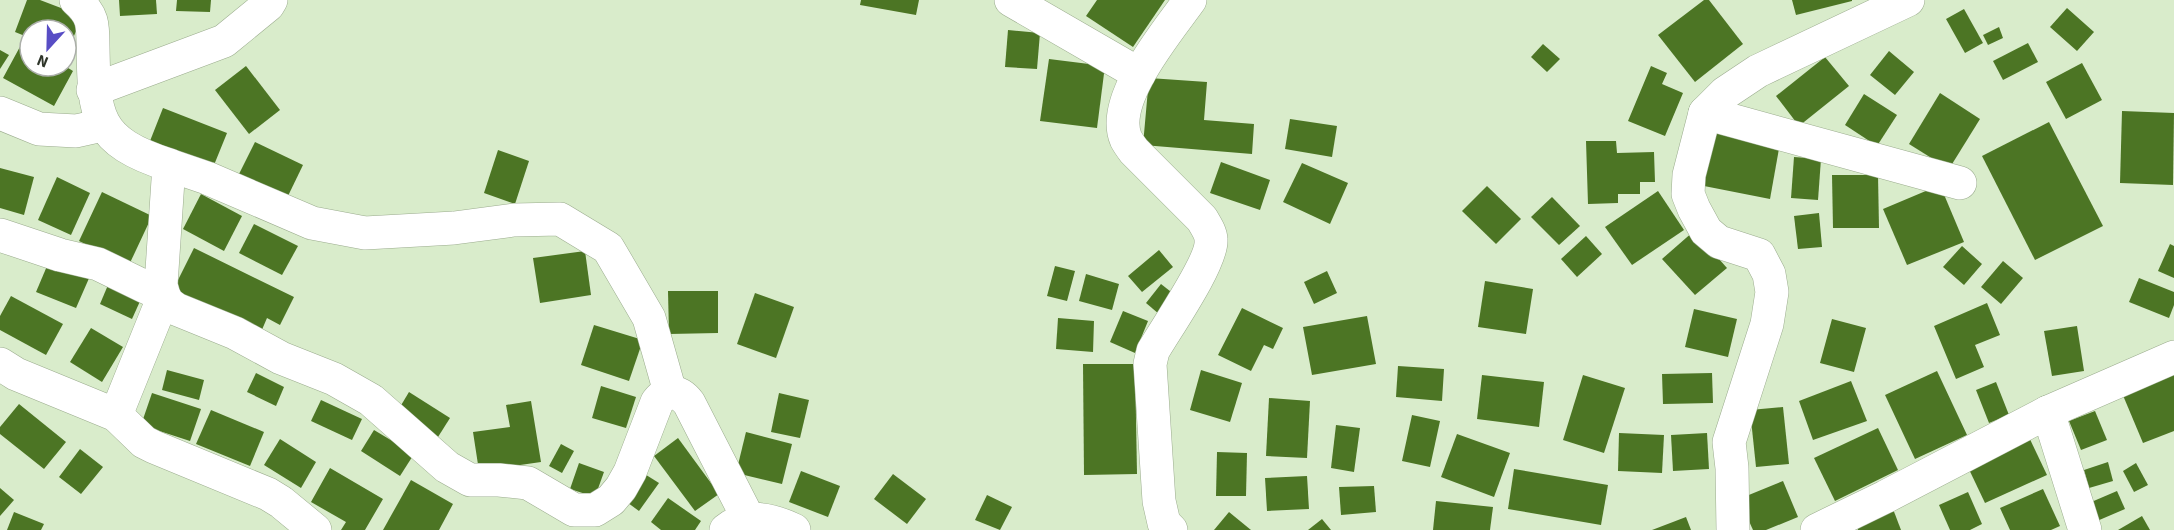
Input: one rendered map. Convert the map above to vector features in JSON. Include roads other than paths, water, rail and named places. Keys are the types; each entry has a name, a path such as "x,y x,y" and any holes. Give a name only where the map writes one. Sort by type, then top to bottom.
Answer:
{"street":[{"path":"76,0 86,9 93,24 93,90 103,125 130,149 142,156 207,178 312,223 365,233 454,228 514,220 560,219 608,248 649,318 670,392"},
{"path":"93,90 224,41 271,0"},
{"path":"1011,0 1139,74"},
{"path":"1171,530 1164,523 1159,501 1150,364 1153,351 1207,260 1211,241 1202,219 1134,151 1125,138 1125,106 1132,85 1190,0"},
{"path":"1733,530 1732,468 1729,442 1767,324 1772,292 1769,274 1759,255 1719,242 1706,231 1688,194 1689,175 1705,113 1725,93 1758,71 1908,0"},
{"path":"0,113 39,129 76,131 103,125"},
{"path":"1705,113 1960,183"},
{"path":"116,415 164,296 161,285 169,165"},
{"path":"0,235 60,255 98,264 164,296 176,309 235,333 281,358 334,379 371,400 447,467 470,480 528,483 574,510 585,512 595,510 612,500 630,472 661,396 670,392 684,397 689,403 737,524 776,522 794,530"},
{"path":"1817,530 2048,412 2174,357"},
{"path":"0,364 16,374 116,415 144,442 163,452 268,494 315,530"},
{"path":"2048,412 2085,530"}]}
